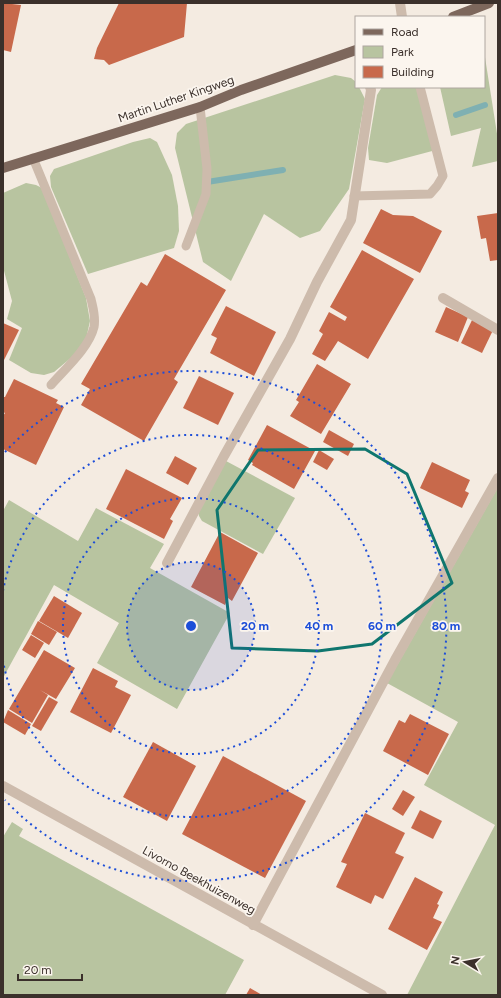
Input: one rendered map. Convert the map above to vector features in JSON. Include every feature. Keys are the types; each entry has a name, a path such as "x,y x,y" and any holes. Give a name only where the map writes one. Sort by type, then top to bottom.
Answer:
{"main road":[{"path":"456,16 489,3"},
{"name":"Martin Luther Kingweg","path":"3,168 200,107 241,90 355,50"}],"street":[{"path":"400,3 402,16"},
{"path":"167,563 224,456 290,339 317,282 351,220 370,88"},
{"path":"443,298 498,330"},
{"path":"253,925 395,660 498,478"},
{"name":"Livorno Beekhuizenweg","path":"3,786 382,995"}],"lane":[{"path":"354,196 430,194 437,186 443,176 420,88"},
{"path":"186,246 206,194 207,169 200,107"},
{"path":"34,158 91,299 94,313 94,327 89,339 79,354 51,386"}],"highlighted area":[{"path":"365,449 407,474 452,583 372,644 318,651 232,648 217,510 258,450"}],"green space":[{"path":"485,57 498,140 498,161 472,167 481,128 451,136 440,88 485,88"},
{"path":"335,75 351,78 355,81 355,88 360,88 365,99 349,189 320,231 300,238 264,214 231,281 203,262 175,148 177,133 186,124"},
{"path":"381,88 417,88 436,150 387,163 369,160 368,148 377,95"},
{"path":"150,138 157,142 172,175 178,206 179,231 174,248 88,274 51,187 50,176 54,169 133,142"},
{"path":"26,183 42,188 86,298 90,321 86,339 72,357 54,372 44,375 31,373 9,360 22,328 7,319 12,301 3,267 3,193"},
{"path":"226,461 295,498 263,554 202,521 199,516 198,510"},
{"path":"498,487 498,995 407,995 495,825 424,785 458,722 387,683"},
{"path":"9,500 78,541 96,508 164,544 150,568 230,613 177,709 97,663 119,623 54,585 3,678 3,511"},
{"path":"12,822 23,829 19,836 244,960 225,995 3,995 3,837"}],"building":[{"path":"3,3 21,5 11,52 3,50"},
{"path":"119,3 187,3 184,37 109,65 104,60 94,59 97,48"},
{"path":"381,209 393,215 413,216 442,231 420,273 363,243"},
{"path":"498,213 498,260 490,261 486,238 481,239 477,216"},
{"path":"362,250 414,279 368,359 338,341 325,361 312,354 323,334 319,331 329,312 345,321 347,317 330,307"},
{"path":"165,254 226,290 174,379 178,382 144,441 81,405 90,389 81,384 141,282 147,286"},
{"path":"226,306 276,332 254,376 210,353 217,338 211,335"},
{"path":"446,307 468,317 458,342 435,332"},
{"path":"473,318 494,328 482,353 461,343"},
{"path":"3,323 19,330 3,362"},
{"path":"317,364 351,384 321,434 290,416 299,402 296,400"},
{"path":"199,376 234,393 218,425 183,408"},
{"path":"14,379 58,400 56,403 64,407 36,465 3,449 3,416 5,413 3,412 3,397 5,397"},
{"path":"267,425 315,451 294,489 252,465 253,463 248,460"},
{"path":"329,430 354,444 348,456 323,442"},
{"path":"319,450 334,459 327,470 313,462"},
{"path":"175,456 197,468 188,485 166,473"},
{"path":"432,462 470,480 465,491 469,493 462,508 420,488"},
{"path":"126,469 182,498 170,519 173,521 164,539 106,509"},
{"path":"220,532 258,553 232,601 228,598 225,605 191,587"},
{"path":"54,596 82,613 68,638 39,621"},
{"path":"38,621 57,632 49,645 31,634"},
{"path":"31,635 44,643 35,658 22,650"},
{"path":"44,650 75,668 56,699 40,690 48,695 32,723 9,709"},
{"path":"93,668 118,681 115,687 131,695 111,733 70,712"},
{"path":"49,697 58,702 41,731 32,726"},
{"path":"8,710 31,724 25,735 3,722"},
{"path":"410,714 449,734 428,775 383,751 399,720 405,723"},
{"path":"153,742 196,766 167,821 123,797"},
{"path":"223,756 306,801 265,878 182,834"},
{"path":"403,790 415,797 403,816 392,809"},
{"path":"420,810 442,821 433,839 411,828"},
{"path":"365,813 405,833 395,853 404,857 383,899 375,895 371,904 336,887 347,864 341,862"},
{"path":"415,877 443,892 437,904 439,905 433,918 442,922 427,950 388,929"},
{"path":"250,988 262,995 246,995"}],"waterway":[{"path":"456,115 485,105"},
{"path":"207,182 283,170"}]}
